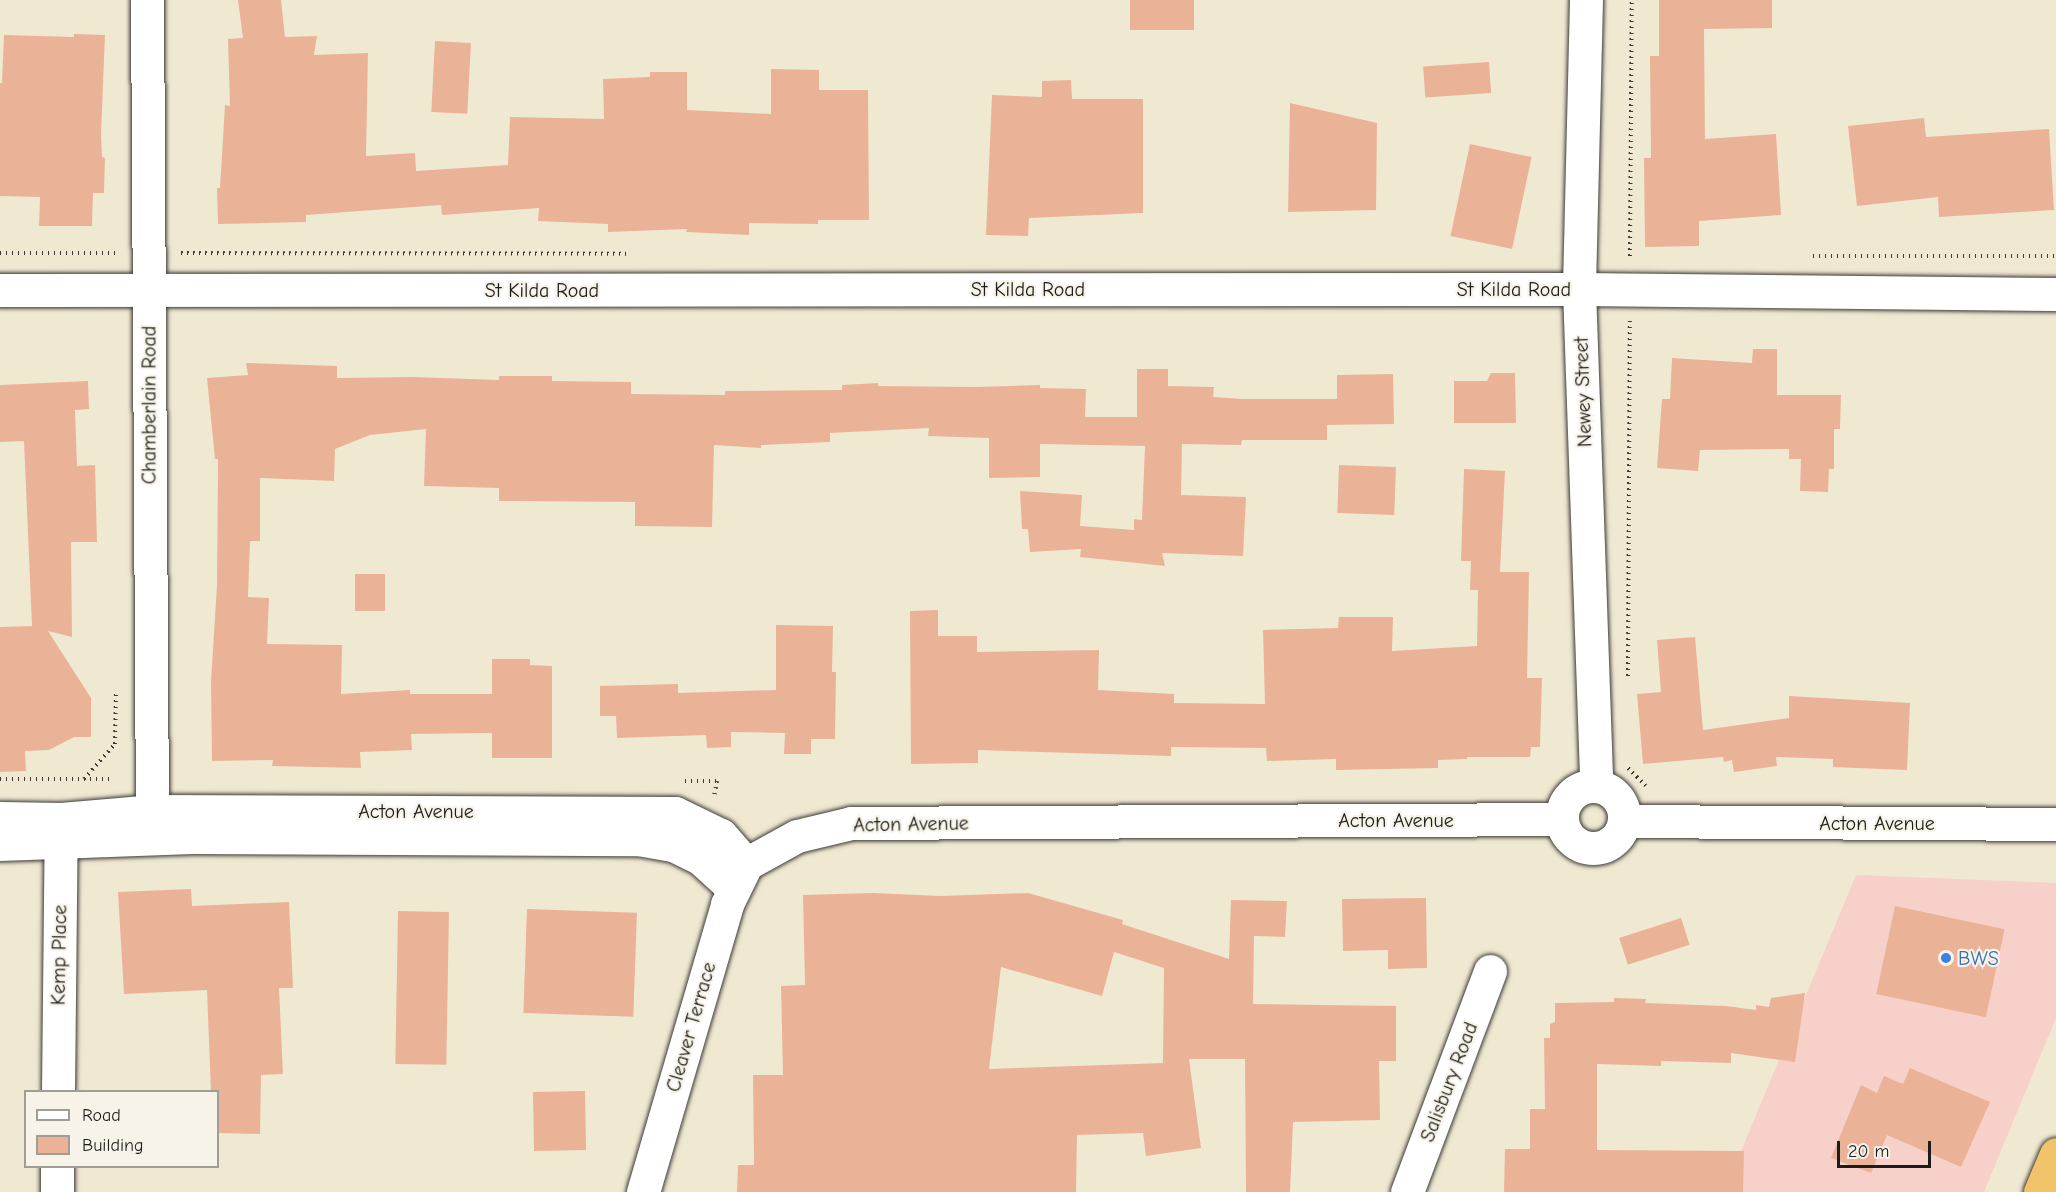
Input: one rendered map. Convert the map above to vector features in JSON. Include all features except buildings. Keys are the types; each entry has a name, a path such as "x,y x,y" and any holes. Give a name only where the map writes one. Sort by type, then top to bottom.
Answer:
{"highway":[{"path":"2040,1192 2056,1154"}],"street":[{"name":"Chamberlain Road","path":"147,0 152,811"},
{"name":"Newey Street","path":"1586,0 1579,289 1596,785"},
{"name":"St Kilda Road","path":"0,290 1630,289 2056,294"},
{"path":"1596,785 1619,796 1626,821 1617,839 1599,849 1581,847 1566,836 1561,819 1565,802 1571,793 1596,785"},
{"name":"Acton Avenue","path":"0,844 152,811 675,813 721,835 740,877"},
{"name":"Acton Avenue","path":"0,818 61,831 192,837 638,839 673,844 740,877"},
{"name":"Acton Avenue","path":"740,877 797,836 851,823 1561,819"},
{"name":"Acton Avenue","path":"1626,821 2056,824"},
{"name":"Kemp Place","path":"58,1090 61,831"},
{"name":"Cleaver Terrace","path":"643,1192 727,904 740,877"},
{"name":"Salisbury Road","path":"1407,1192 1490,971"},
{"path":"57,1168 57,1192"}],"path":[{"path":"1628,684 1632,0"},
{"path":"1627,767 1646,786"}],"shaded area":[{"path":"1856,875 2056,883 2056,1018 1984,1192 1724,1192"}],"place":[{"name":"BWS","path":"1946,958"}]}
